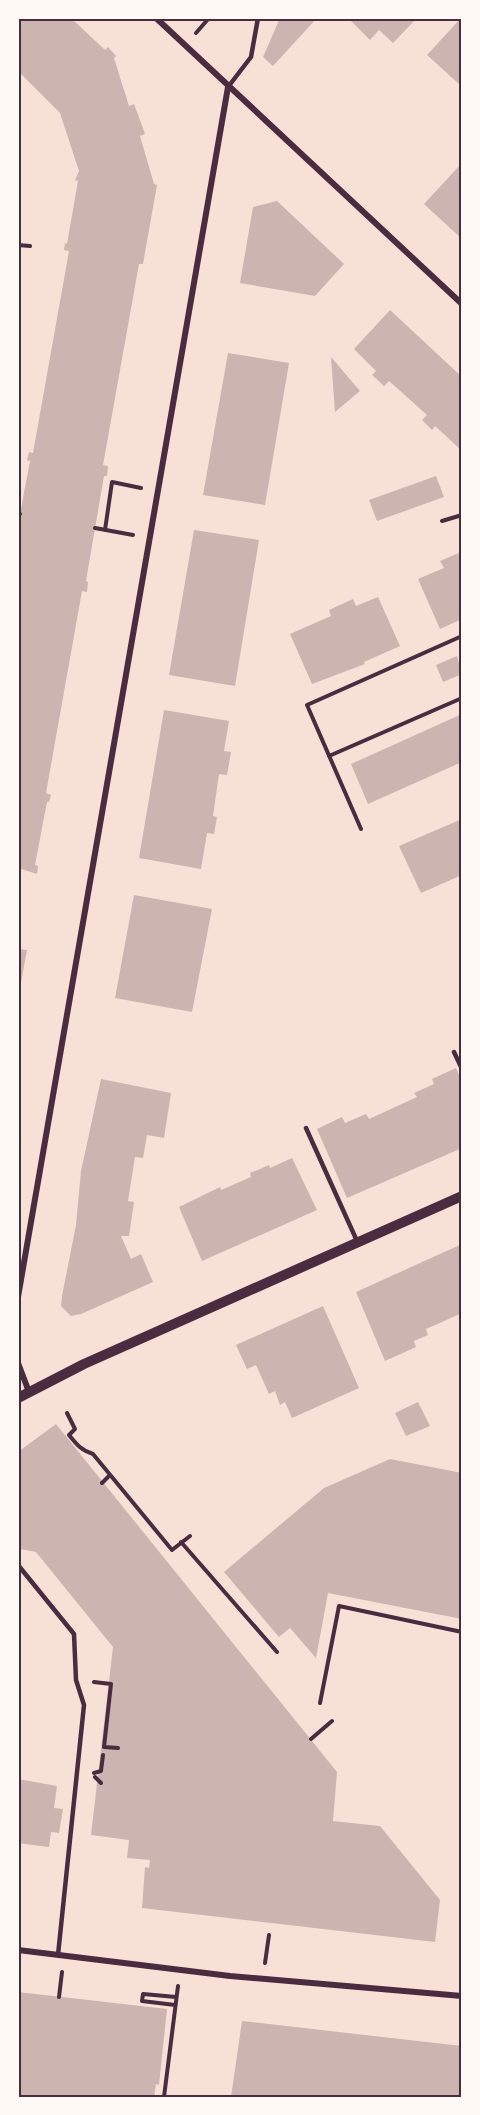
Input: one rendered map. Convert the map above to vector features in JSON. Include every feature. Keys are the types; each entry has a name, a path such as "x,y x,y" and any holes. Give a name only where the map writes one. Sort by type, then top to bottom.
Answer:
{"street":[{"path":"156,18 462,304"},
{"path":"18,1297 156,490 228,87"},
{"path":"18,1398 84,1364 462,1196"},
{"path":"18,1363 29,1392"},
{"path":"18,1950 263,1978 462,1996"}],"lane":[{"path":"228,87 251,57 258,18"},
{"path":"454,1052 462,1069"},
{"path":"306,1128 358,1242"},
{"path":"18,1565 74,1634 76,1680 84,1705 61,1956"}],"path":[{"path":"18,245 30,246"},
{"path":"105,530 112,482 156,490"},
{"path":"442,521 462,515"},
{"path":"95,528 113,532"},
{"path":"361,829 307,705 462,636"},
{"path":"328,756 462,698"},
{"path":"67,1413 75,1429 69,1435 81,1450 93,1454 172,1550 189,1536"},
{"path":"102,1483 110,1475"},
{"path":"181,1542 277,1652"},
{"path":"320,1703 339,1606 462,1632"},
{"path":"311,1739 332,1721"},
{"path":"263,1978 269,1935"},
{"path":"59,1997 61,1956"},
{"path":"164,2097 176,1998 143,1994 142,2001 175,2005"}],"building":[{"path":"18,18 71,18 105,50 108,47 116,56 114,58 129,106 134,104 145,134 140,136 154,184 157,185 143,264 139,264 103,465 108,466 107,476 104,476 86,581 88,582 87,592 82,591 46,793 51,795 47,802 35,865 38,866 37,874 18,868 18,525 30,461 27,460 29,452 33,453 69,251 64,250 78,181 75,180 79,171 60,113 18,71"},
{"path":"280,18 317,18 273,66 263,57"},
{"path":"348,18 417,18 393,43 379,30 370,40"},
{"path":"461,18 462,81 459,84 427,55"},
{"path":"462,163 462,239 424,204"},
{"path":"277,201 344,264 315,296 240,283 253,207"},
{"path":"390,310 462,377 462,446 460,449 435,426 432,430 422,420 427,415 389,381 384,386 372,375 376,371 354,349"},
{"path":"228,353 289,363 265,505 203,495"},
{"path":"331,357 360,391 335,412"},
{"path":"436,476 444,497 377,521 369,500"},
{"path":"194,530 259,540 235,686 169,675"},
{"path":"461,552 462,619 440,629 418,579 444,568 440,561"},
{"path":"378,597 400,646 364,662 365,664 312,684 290,634 331,616 329,610 353,599 356,606"},
{"path":"457,656 462,674 443,682 436,665"},
{"path":"164,710 229,721 224,751 231,752 227,775 219,774 213,816 217,817 214,834 207,833 201,869 139,858"},
{"path":"462,714 462,762 368,804 351,764"},
{"path":"462,819 462,875 421,893 399,846"},
{"path":"134,895 212,909 192,1012 115,998"},
{"path":"18,949 27,950 19,993 18,993"},
{"path":"456,1068 462,1082 462,1148 347,1198 317,1129 342,1117 345,1123 366,1114 369,1119 417,1097 414,1093 434,1084 432,1079"},
{"path":"101,1079 171,1093 164,1138 147,1135 143,1158 135,1157 128,1201 134,1202 129,1236 121,1236 131,1259 141,1254 153,1282 81,1314 71,1316 61,1306 62,1296 76,1225 81,1171"},
{"path":"292,1158 317,1210 202,1261 179,1207 220,1187 221,1190 251,1177 250,1173 269,1165 270,1168"},
{"path":"462,1244 462,1313 426,1329 428,1335 414,1341 416,1347 385,1361 356,1292"},
{"path":"323,1306 359,1388 292,1418 285,1402 280,1405 275,1391 269,1394 256,1365 247,1369 236,1345"},
{"path":"418,1402 430,1426 406,1436 395,1413"},
{"path":"56,1424 337,1772 333,1821 380,1826 440,1900 435,1942 142,1908 145,1867 149,1868 150,1860 127,1858 129,1840 91,1835 113,1647 36,1552 20,1549 18,1452"},
{"path":"390,1459 462,1473 462,1619 328,1593 316,1658 290,1628 279,1637 224,1572 324,1488"},
{"path":"18,1779 57,1786 54,1808 63,1809 59,1833 51,1832 49,1847 18,1843"},
{"path":"18,1992 167,2009 159,2085 156,2084 154,2097 18,2097"},
{"path":"242,2021 462,2046 462,2097 231,2097"}]}
